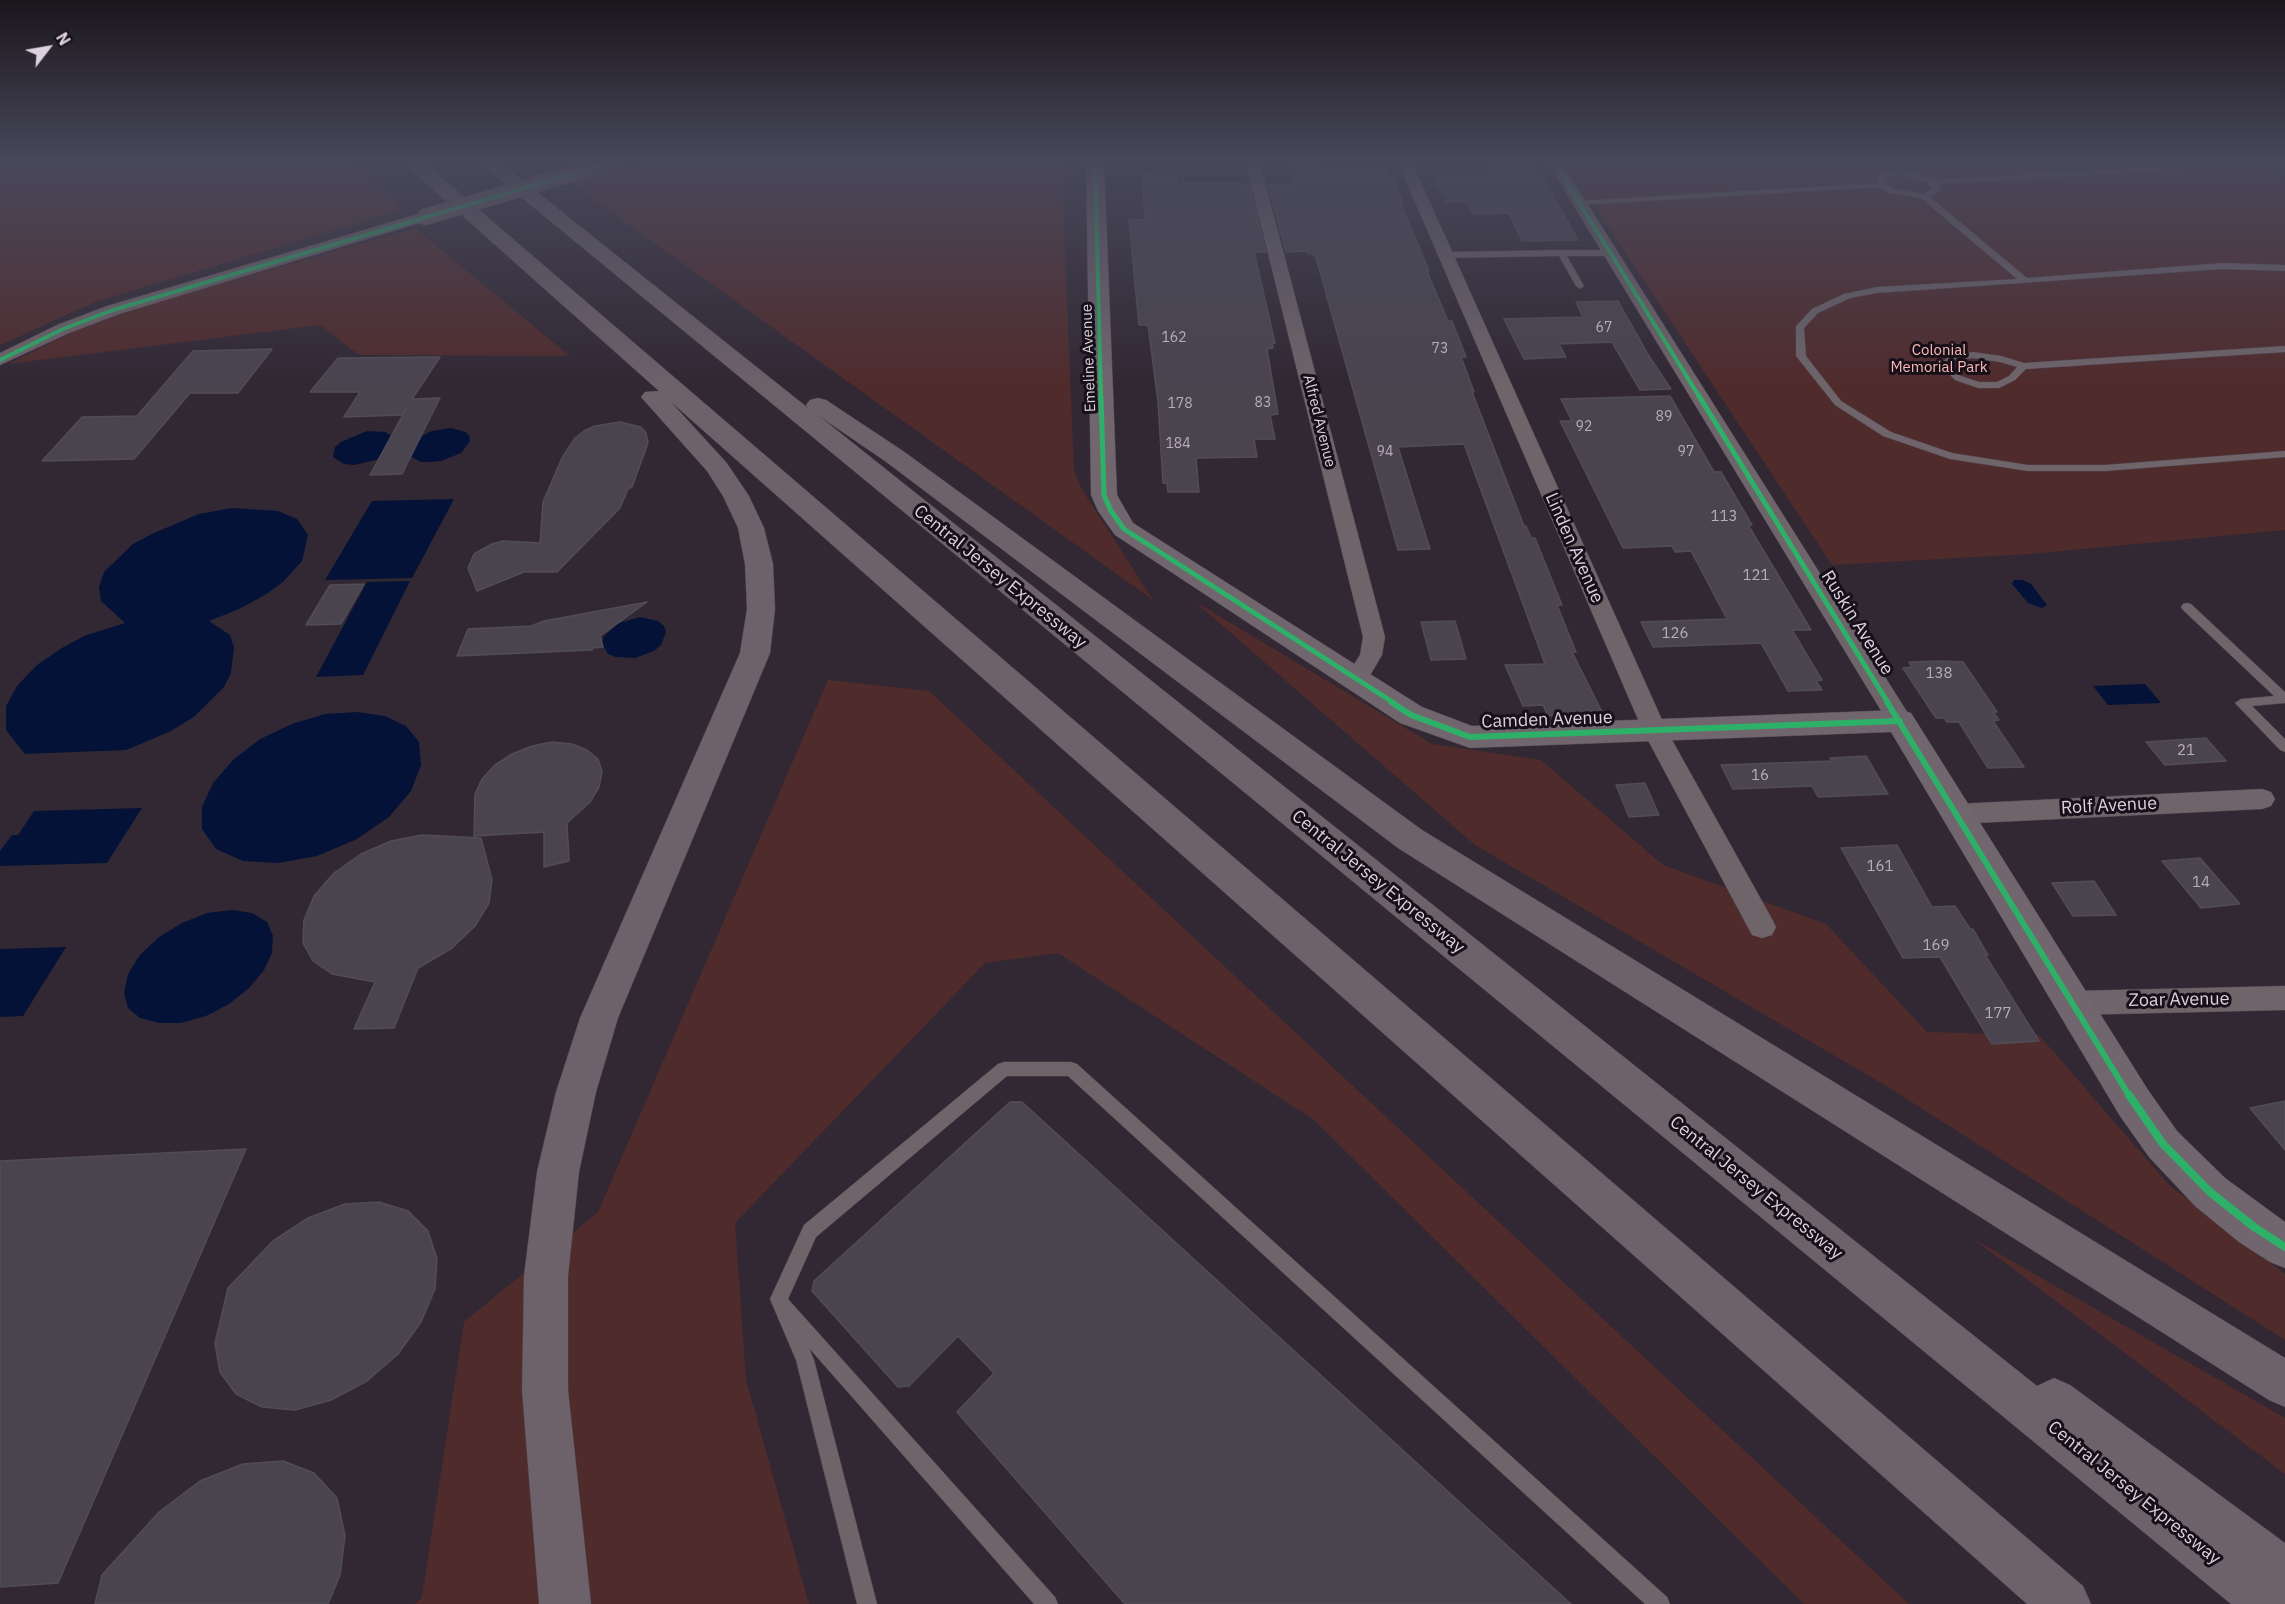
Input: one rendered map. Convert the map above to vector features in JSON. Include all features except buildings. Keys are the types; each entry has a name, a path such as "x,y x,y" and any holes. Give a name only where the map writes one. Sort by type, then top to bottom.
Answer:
{"highway":[{"path":"493,235 2065,1604"},
{"name":"Central Jersey Expressway","path":"578,235 2271,1604"},
{"path":"535,271 717,467 736,496 751,528 759,564 761,609 755,653 599,1018 576,1092 558,1172 546,1276 545,1390 565,1604"},
{"path":"647,291 894,456 1410,839 2285,1384"},
{"path":"1640,1094 2285,1575"}],"street":[{"path":"0,360 63,329 113,310 365,235"},
{"name":"Emeline Avenue","path":"1097,235 1104,495 1111,511 1124,529 1141,542"},
{"name":"Alfred Avenue","path":"1271,235 1374,637 1371,655 1357,678"},
{"name":"Linden Avenue","path":"1436,235 1655,731 1762,927"},
{"name":"Ruskin Avenue","path":"1599,235 2134,1103 2163,1144 2210,1192 2254,1227 2285,1247"},
{"name":"Camden Avenue","path":"1141,542 1357,678 1411,715 1470,737 1900,721"},
{"name":"Rolf Avenue","path":"1956,814 2262,799"},
{"name":"Zoar Avenue","path":"2072,1002 2285,998"}],"lane":[{"path":"1970,235 2025,281"},
{"path":"1561,253 1580,286"},
{"path":"1445,255 1610,253"},
{"path":"2285,268 2223,266 1877,291 1847,296 1815,311 1799,328 1801,356 1838,403 1887,434 1950,456 2028,468 2105,468 2285,454"},
{"path":"2023,366 2012,378 1999,385 1978,385 1958,378 1945,365 1953,357 1973,355 2001,359 2023,366 2285,349"},
{"path":"2187,607 2285,699"},
{"path":"2285,699 2241,703 2285,747"},
{"path":"867,1604 805,1360 779,1299 810,1231 1004,1069 1071,1069 1660,1604"},
{"path":"779,1299 1048,1604"}],"green space":[{"path":"0,235 317,235 95,302 0,345"},
{"path":"391,235 423,235 570,356 359,355 320,325 8,364 98,319"},
{"path":"643,235 1064,235 1074,470 1081,488 1153,600"},
{"name":"Colonial Memorial Park","path":"1614,235 2285,235 2285,530 2030,554 1832,565"},
{"path":"1194,601 1432,744 1541,760 1663,865 1826,924 1927,1032 2039,1035 2170,1186 2285,1274 2285,1340 1888,1087 1475,845"},
{"path":"828,680 929,691 1909,1604 1804,1604 1314,1120 1058,953 985,963 735,1223 746,1380 809,1604 415,1604 422,1597 464,1322 598,1212"},
{"path":"1972,1238 2285,1418 2285,1474"}],"water":[{"path":"451,428 466,432 469,436 470,441 461,453 441,461 430,462 421,462 408,455 415,439 432,431"},
{"path":"367,431 385,432 395,438 385,455 376,460 354,465 344,464 333,457 335,447 341,442"},
{"path":"454,499 412,578 325,580 372,501"},
{"path":"232,508 278,511 297,519 308,535 302,561 283,582 239,609 209,621 230,635 234,647 231,673 224,687 195,716 171,731 126,750 25,754 6,730 6,706 17,686 37,665 62,648 84,636 125,623 101,601 99,587 104,572 133,544 154,533 199,514"},
{"path":"2014,580 2023,580 2031,584 2047,605 2042,608 2028,603 2012,584"},
{"path":"410,581 363,675 316,677 367,582"},
{"path":"640,617 658,621 664,626 666,632 661,645 654,651 635,658 608,654 602,643 604,636 619,623"},
{"path":"2145,684 2161,703 2108,705 2093,686"},
{"path":"357,712 385,716 406,726 419,742 421,765 411,791 389,817 357,839 317,856 278,863 243,861 216,849 202,829 202,807 213,783 233,760 260,739 292,724 325,714"},
{"path":"142,808 107,863 0,866 0,851 12,835 18,835 34,811"},
{"path":"232,910 252,913 267,922 273,936 272,953 264,970 249,988 229,1004 206,1016 181,1023 159,1023 140,1018 128,1008 124,993 128,974 140,955 159,937 182,923 207,913"},
{"path":"66,947 23,1016 0,1017 0,949"}],"cycle path":[{"path":"0,360 63,329 113,310 366,235"},
{"path":"1097,235 1104,495 1111,511 1124,529 1141,542 1357,678 1411,715 1470,737 1900,721"},
{"path":"1599,235 2134,1103 2163,1144 2210,1192 2254,1227 2285,1247"}]}
